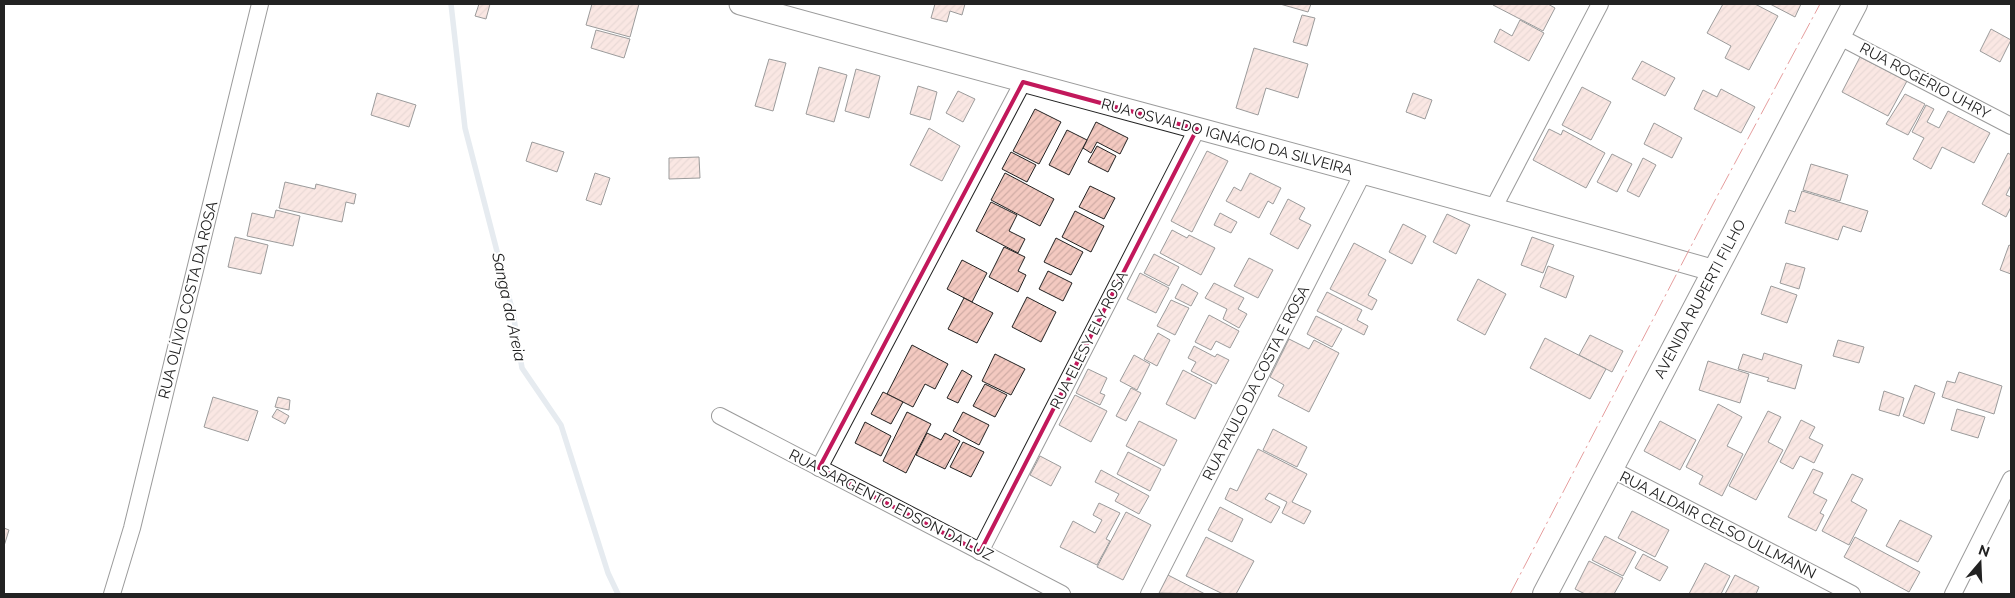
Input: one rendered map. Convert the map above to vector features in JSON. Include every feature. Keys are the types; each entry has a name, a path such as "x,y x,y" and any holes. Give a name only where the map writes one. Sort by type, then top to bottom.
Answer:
{"main road":[{"name":"AVENIDA RUPERTI FILHO","path":"1546,594 1855,4"}],"street":[{"name":"RUA OLÍVIO COSTA DA ROSA","path":"112,594 132,528 260,4"},
{"name":"RUA OSVALDO IGNÁCIO DA SILVEIRA","path":"740,4 1022,82 1494,207 1715,271"},
{"path":"1494,207 1600,4"},
{"name":"RUA ROGÉRIO UHRY","path":"1838,36 2011,126"},
{"path":"819,468 1022,82"},
{"name":"RUA ELESY ELY ROSA","path":"980,552 1198,128"},
{"name":"RUA PAULO DA COSTA E ROSA","path":"1149,594 1363,172"},
{"name":"RUA SARGENTO EDSON DA LUZ","path":"720,416 1062,594"},
{"name":"RUA ALDAIR CELSO ULLMANN","path":"1612,469 1852,594"},
{"path":"1953,594 2011,479"}],"highlighted area":[{"path":"1023,82 1197,129 980,552 819,468"}],"building":[{"path":"479,4 490,4 486,19 475,16"},
{"path":"592,4 639,4 630,37 586,25"},
{"path":"935,4 965,4 962,15 950,11 947,22 931,18"},
{"path":"1280,4 1311,4 1308,12"},
{"path":"1494,4 1548,4 1555,8 1543,31"},
{"path":"1723,4 1755,4 1778,16 1749,70 1725,58 1731,46 1707,33"},
{"path":"1770,4 1801,4 1795,17"},
{"path":"1302,15 1315,18 1307,46 1293,42"},
{"path":"1520,20 1544,33 1529,61 1494,42 1500,29 1512,36"},
{"path":"1991,29 2011,40 2000,62 1980,51"},
{"path":"596,30 630,39 624,58 591,48"},
{"path":"1254,48 1308,64 1298,98 1266,88 1258,115 1236,108"},
{"path":"1860,57 1907,81 1888,116 1842,92"},
{"path":"769,59 786,63 773,111 755,106"},
{"path":"1642,61 1675,78 1665,96 1632,79"},
{"path":"819,67 847,75 834,122 806,114"},
{"path":"856,69 880,76 869,118 845,111"},
{"path":"918,86 937,92 930,120 910,114"},
{"path":"1582,87 1611,102 1591,140 1562,125"},
{"path":"1721,89 1755,107 1741,133 1694,109 1703,90 1717,97"},
{"path":"958,91 975,99 963,122 946,113"},
{"path":"377,93 416,105 409,127 371,115"},
{"path":"1413,93 1432,100 1425,119 1406,112"},
{"path":"1905,94 1925,104 1908,135 1886,124"},
{"path":"1926,105 1934,109 1927,122 1939,128 1948,111 1990,133 1974,163 1942,147 1931,169 1913,159 1924,138 1912,132"},
{"path":"1035,109 1061,122 1039,164 1013,151"},
{"path":"1096,122 1128,138 1120,154 1097,142 1091,153 1083,148"},
{"path":"1654,123 1682,138 1672,158 1644,144"},
{"path":"929,128 960,146 942,181 910,165"},
{"path":"1549,129 1561,135 1563,130 1605,153 1586,188 1533,160"},
{"path":"1067,130 1087,140 1069,175 1049,165"},
{"path":"532,142 564,152 557,172 526,161"},
{"path":"1097,146 1116,156 1108,172 1088,162"},
{"path":"1207,151 1228,161 1192,232 1171,221"},
{"path":"1011,152 1036,165 1027,182 1002,169"},
{"path":"2008,153 2011,155 2011,185 2006,195 2011,197 2011,207 2006,217 1982,204"},
{"path":"1612,154 1632,164 1617,192 1597,182"},
{"path":"699,157 700,178 669,179 669,158"},
{"path":"1643,158 1656,165 1639,197 1627,191"},
{"path":"1811,164 1848,175 1840,201 1803,190"},
{"path":"595,173 610,178 601,205 586,200"},
{"path":"1005,173 1054,199 1040,226 991,200"},
{"path":"1250,173 1281,188 1273,204 1268,201 1259,218 1226,201 1234,187 1241,191"},
{"path":"285,182 315,189 316,184 356,194 354,204 346,202 342,222 279,208"},
{"path":"1090,186 1115,198 1104,219 1079,207"},
{"path":"1802,191 1868,211 1861,232 1843,226 1838,240 1785,223 1789,210 1795,212"},
{"path":"1288,199 1305,208 1299,219 1311,225 1298,249 1270,234"},
{"path":"991,202 1017,215 1009,231 1025,239 1018,253 976,231"},
{"path":"276,210 300,216 293,246 247,236 252,213 274,218"},
{"path":"1075,211 1104,226 1091,252 1062,237"},
{"path":"1220,213 1237,222 1231,233 1214,225"},
{"path":"1447,214 1470,225 1456,254 1433,242"},
{"path":"1403,224 1426,236 1412,264 1389,252"},
{"path":"1172,230 1187,238 1189,235 1215,248 1201,275 1160,253"},
{"path":"235,237 268,245 261,274 228,267"},
{"path":"1532,237 1554,245 1543,273 1521,265"},
{"path":"1056,238 1083,252 1071,275 1044,262"},
{"path":"1354,243 1386,260 1368,295 1377,300 1372,310 1330,289"},
{"path":"2009,245 2011,246 2011,274 2000,270"},
{"path":"1004,247 1025,257 1018,271 1026,275 1018,292 989,277"},
{"path":"1154,254 1179,267 1169,286 1144,273"},
{"path":"1249,258 1273,270 1258,298 1234,286"},
{"path":"962,260 987,273 972,302 947,289"},
{"path":"1786,263 1805,268 1799,289 1780,283"},
{"path":"1548,266 1574,276 1566,298 1540,287"},
{"path":"1048,271 1072,283 1063,301 1039,289"},
{"path":"1140,273 1169,288 1156,313 1127,299"},
{"path":"1478,279 1506,294 1485,335 1457,320"},
{"path":"1214,283 1244,298 1238,309 1247,314 1239,328 1223,319 1227,309 1205,298"},
{"path":"1182,284 1198,293 1191,306 1175,298"},
{"path":"1771,286 1797,295 1787,323 1761,314"},
{"path":"1327,292 1362,310 1357,320 1368,326 1364,335 1317,311"},
{"path":"1027,297 1056,312 1041,342 1012,327"},
{"path":"964,298 993,313 977,343 948,329"},
{"path":"1171,300 1189,308 1175,335 1157,326"},
{"path":"1209,315 1239,331 1230,348 1216,341 1211,350 1195,342"},
{"path":"1316,316 1342,329 1332,347 1307,334"},
{"path":"1158,333 1170,340 1157,366 1144,359"},
{"path":"1590,335 1623,351 1612,372 1579,355"},
{"path":"1545,338 1606,369 1590,399 1530,368"},
{"path":"1289,339 1309,349 1314,340 1339,353 1309,412 1278,396 1284,385 1270,377"},
{"path":"1838,340 1864,347 1859,363 1833,356"},
{"path":"912,345 948,364 935,389 925,384 913,407 887,394"},
{"path":"1194,346 1215,357 1217,354 1229,360 1216,384 1191,371 1196,362 1188,358"},
{"path":"1764,353 1802,365 1795,389 1767,381 1769,378 1738,369 1743,354 1762,360"},
{"path":"995,354 1025,369 1011,395 982,381"},
{"path":"1134,355 1150,364 1137,390 1120,381"},
{"path":"1708,361 1749,374 1740,403 1699,390"},
{"path":"1088,369 1107,378 1100,393 1105,395 1100,405 1076,393"},
{"path":"962,370 972,376 958,403 947,398"},
{"path":"1183,370 1212,385 1195,419 1166,404"},
{"path":"1959,372 2002,386 1994,414 1942,397 1947,381 1955,383"},
{"path":"985,384 1007,395 995,417 973,406"},
{"path":"1915,385 1935,393 1924,424 1903,416"},
{"path":"1131,388 1141,393 1126,421 1116,416"},
{"path":"1884,391 1904,398 1899,416 1879,410"},
{"path":"883,392 903,402 891,424 871,414"},
{"path":"1075,395 1107,411 1091,442 1059,425"},
{"path":"213,397 258,411 248,441 204,427"},
{"path":"278,397 290,400 289,410 275,407"},
{"path":"1718,404 1742,417 1727,446 1743,454 1722,496 1699,484 1703,476 1686,467"},
{"path":"277,409 289,416 285,424 272,417"},
{"path":"1957,409 1985,417 1978,438 1951,430"},
{"path":"1768,411 1781,417 1768,442 1783,450 1756,500 1729,486"},
{"path":"907,412 931,424 906,473 883,461"},
{"path":"963,412 989,425 979,445 953,431"},
{"path":"1801,420 1815,427 1809,438 1823,445 1814,463 1800,456 1793,469 1780,462"},
{"path":"1139,421 1177,440 1164,466 1126,446"},
{"path":"1660,421 1696,440 1680,470 1644,451"},
{"path":"865,422 891,436 881,456 855,443"},
{"path":"1273,429 1307,447 1297,467 1263,450"},
{"path":"927,433 941,440 945,433 960,441 945,469 916,455"},
{"path":"963,442 984,452 971,477 950,467"},
{"path":"1258,449 1307,474 1292,502 1311,511 1304,524 1282,513 1287,502 1269,493 1265,499 1280,507 1271,523 1225,499 1230,488 1237,491"},
{"path":"1128,452 1161,469 1150,491 1117,474"},
{"path":"1040,456 1061,467 1051,486 1030,475"},
{"path":"1813,469 1823,473 1813,493 1827,500 1820,513 1824,515 1816,531 1788,517"},
{"path":"1101,470 1149,496 1139,514 1115,501 1119,494 1095,482"},
{"path":"1852,474 1863,479 1851,501 1867,510 1849,545 1822,531"},
{"path":"1099,503 1120,513 1106,539 1110,541 1097,565 1060,547 1073,521 1095,533 1102,520 1093,515"},
{"path":"1220,507 1243,519 1232,542 1208,530"},
{"path":"1632,511 1669,530 1655,557 1618,538"},
{"path":"1126,512 1151,525 1123,580 1097,567"},
{"path":"1900,520 1932,536 1918,562 1886,546"},
{"path":"4,528 9,530 4,546"},
{"path":"1605,536 1636,552 1623,576 1592,560"},
{"path":"1206,537 1254,561 1236,594 1223,594 1186,576"},
{"path":"1855,537 1920,572 1909,592 1844,557"},
{"path":"1643,554 1668,567 1660,581 1635,568"},
{"path":"1589,561 1623,578 1614,594 1585,594 1575,589"},
{"path":"1705,563 1730,576 1721,594 1689,594"},
{"path":"1166,574 1205,594 1156,593"},
{"path":"1735,575 1759,587 1756,594 1725,594"}],"waterway":[{"name":"Sanga da Areia","path":"451,4 465,128 513,313 522,368 561,425 608,573 618,594"}],"power":[{"path":"1510,594 1713,204 1820,4"}]}
